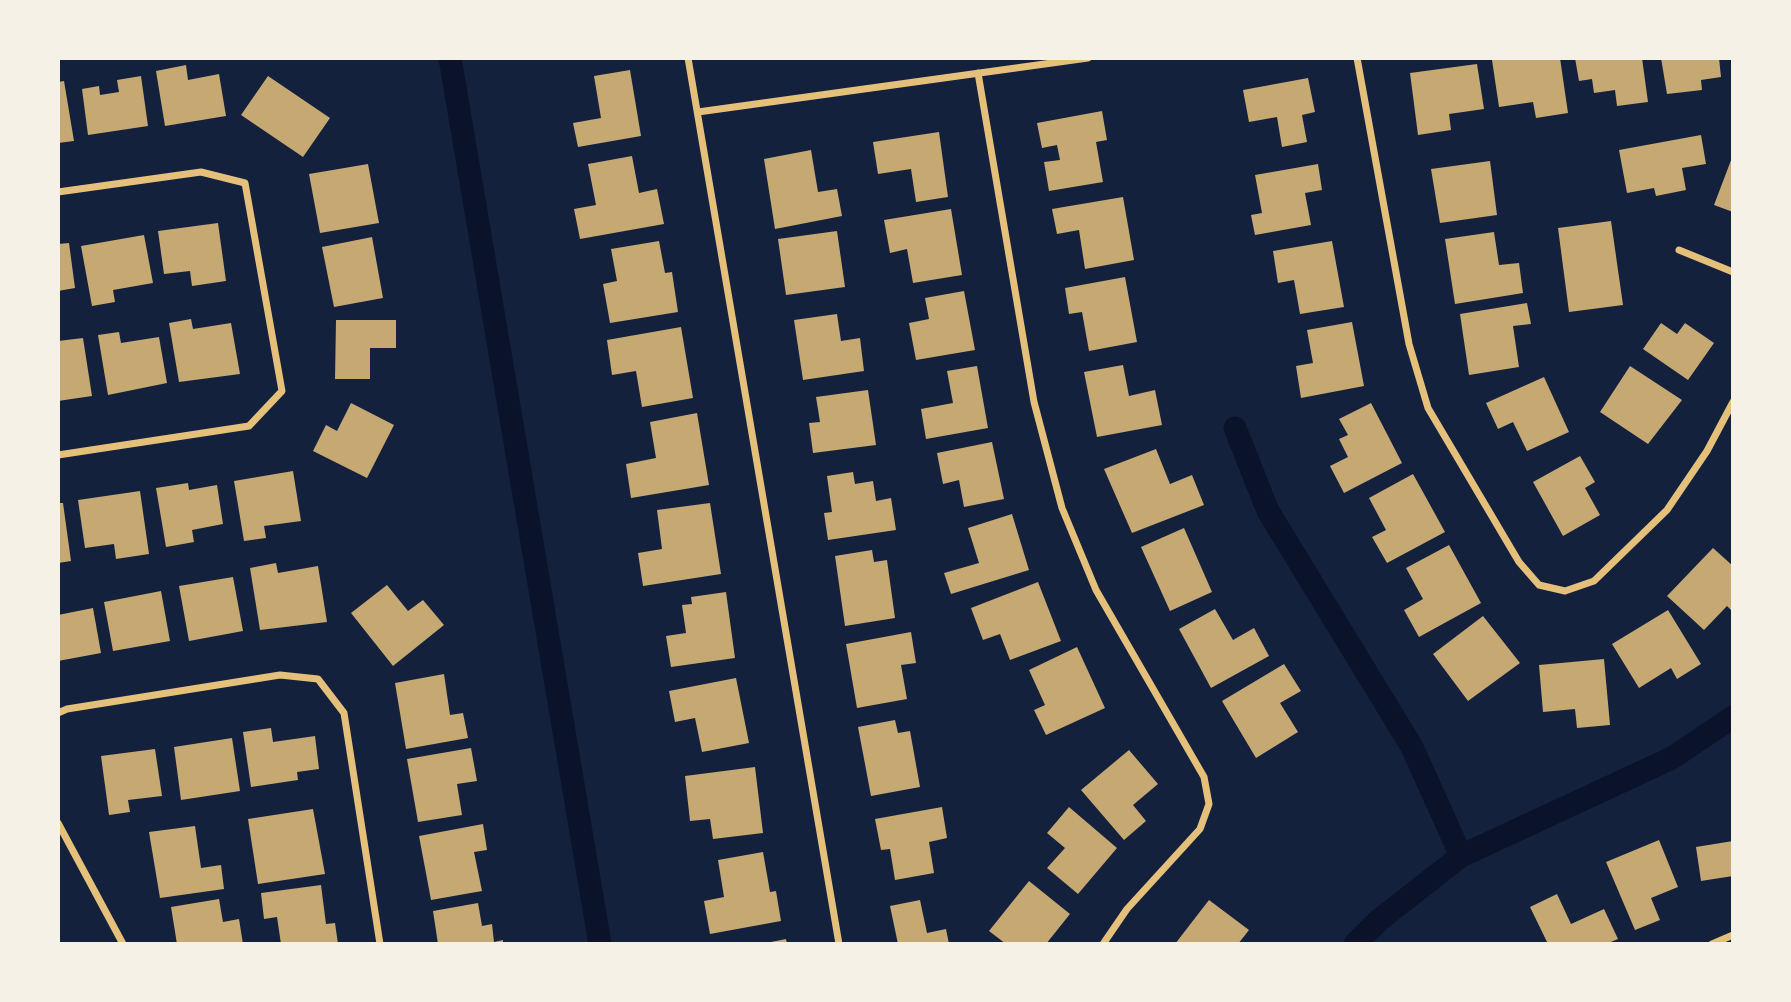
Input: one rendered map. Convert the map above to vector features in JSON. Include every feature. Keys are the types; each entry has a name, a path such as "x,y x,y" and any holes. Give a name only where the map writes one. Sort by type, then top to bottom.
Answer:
{"street":[{"path":"688,58 839,944"},
{"path":"698,112 1088,58"},
{"path":"1357,58 1409,344 1428,408 1519,562 1539,585 1565,591 1594,581 1667,510 1707,451 1733,402"},
{"path":"978,73 1034,402 1062,508 1096,590 1204,777 1209,803 1200,829 1127,909 1103,944"},
{"path":"58,192 201,172 245,183 282,391 249,426 58,455"},
{"path":"1679,250 1733,272"},
{"path":"58,713 67,709 280,676 318,679 344,713 380,944"},
{"path":"58,822 123,944"},
{"path":"1712,944 1733,935"}],"building":[{"path":"1560,58 1568,113 1536,118 1533,102 1499,107 1492,60"},
{"path":"1575,58 1642,58 1648,102 1617,106 1615,90 1594,93 1592,79 1579,81"},
{"path":"1661,58 1719,58 1721,77 1701,80 1702,90 1667,94"},
{"path":"1477,64 1484,109 1449,114 1451,130 1418,135 1410,73"},
{"path":"186,65 188,80 219,74 226,116 165,126 156,71"},
{"path":"630,70 641,136 578,147 573,123 601,118 594,76"},
{"path":"141,76 148,126 88,135 82,89 99,86 100,95 119,92 117,80"},
{"path":"268,76 330,118 303,157 241,115"},
{"path":"1308,78 1315,112 1302,115 1307,142 1282,147 1277,117 1249,122 1243,90"},
{"path":"64,81 74,141 58,143 58,82"},
{"path":"1102,111 1107,140 1096,142 1103,182 1049,191 1044,162 1060,160 1057,145 1042,148 1037,123"},
{"path":"939,132 948,197 916,202 911,169 878,174 873,142"},
{"path":"1701,135 1706,164 1682,168 1686,190 1656,196 1654,188 1627,193 1619,150"},
{"path":"811,150 818,192 837,189 842,216 775,229 764,159"},
{"path":"1733,155 1733,212 1714,205"},
{"path":"632,156 639,193 657,189 664,224 580,239 574,209 596,205 588,164"},
{"path":"1490,161 1497,215 1440,223 1431,169"},
{"path":"368,164 379,223 320,233 309,174"},
{"path":"1318,164 1322,190 1305,193 1311,225 1255,235 1251,215 1262,213 1255,175"},
{"path":"1123,197 1134,260 1085,269 1079,230 1057,234 1052,209"},
{"path":"951,209 962,275 913,283 907,249 890,253 884,220"},
{"path":"1611,221 1623,305 1569,312 1558,228"},
{"path":"218,223 226,281 192,286 190,271 164,274 158,231"},
{"path":"837,231 845,287 786,295 778,239"},
{"path":"1494,232 1499,265 1519,263 1523,293 1455,304 1445,239"},
{"path":"144,235 153,283 113,290 115,302 92,306 81,246"},
{"path":"372,237 383,298 334,307 322,247"},
{"path":"659,241 665,273 672,272 678,312 610,323 603,284 617,281 611,249"},
{"path":"1332,241 1344,307 1300,314 1294,280 1278,283 1273,251"},
{"path":"69,243 75,288 58,291 58,244"},
{"path":"1125,277 1137,342 1089,351 1082,312 1069,314 1065,288"},
{"path":"964,291 975,350 916,360 909,323 929,319 925,298"},
{"path":"1527,303 1531,324 1513,326 1519,367 1469,375 1460,314"},
{"path":"837,314 841,341 860,338 864,371 803,380 794,320"},
{"path":"191,319 193,329 231,323 240,374 179,382 169,323"},
{"path":"336,320 396,320 396,348 370,348 370,379 335,379"},
{"path":"1352,322 1364,386 1301,398 1296,366 1313,363 1307,330"},
{"path":"1661,323 1677,334 1685,323 1714,343 1688,380 1643,349"},
{"path":"681,327 693,398 642,407 636,371 612,375 607,340"},
{"path":"119,332 121,343 159,337 167,383 108,395 98,335"},
{"path":"83,338 92,396 58,401 58,341"},
{"path":"1123,365 1129,396 1155,390 1162,425 1097,437 1084,372"},
{"path":"977,366 988,428 926,439 921,409 953,403 947,371"},
{"path":"1630,366 1682,400 1648,444 1600,412"},
{"path":"1544,377 1569,432 1527,451 1513,422 1498,429 1486,403"},
{"path":"868,390 876,445 813,453 809,423 820,422 816,397"},
{"path":"351,403 394,425 367,478 313,451 326,425 337,431"},
{"path":"1371,403 1402,463 1344,493 1330,466 1348,457 1339,439 1348,435 1339,419"},
{"path":"697,413 709,485 631,498 626,464 656,458 650,422"},
{"path":"992,442 1004,499 964,507 959,480 943,484 937,453"},
{"path":"1156,449 1170,484 1192,475 1204,505 1132,533 1104,469"},
{"path":"1580,456 1595,482 1585,488 1600,515 1563,536 1533,482"},
{"path":"293,471 301,521 264,526 266,538 244,541 234,481"},
{"path":"853,472 855,484 873,481 876,501 891,498 896,530 828,540 824,513 832,512 827,476"},
{"path":"1413,474 1445,532 1387,563 1372,537 1386,530 1369,498"},
{"path":"188,483 189,490 217,485 223,524 192,530 194,542 166,547 156,488"},
{"path":"140,491 149,554 116,559 114,544 85,548 78,500"},
{"path":"58,503 63,503 71,561 58,563"},
{"path":"710,503 721,574 643,586 638,553 662,549 657,510"},
{"path":"1012,514 1029,570 951,594 944,573 979,563 968,528"},
{"path":"1184,528 1212,592 1170,611 1141,547"},
{"path":"1449,545 1481,603 1419,637 1404,610 1423,599 1406,568"},
{"path":"1713,548 1733,566 1733,612 1727,606 1704,630 1667,596"},
{"path":"872,550 874,562 887,560 895,618 845,626 835,556"},
{"path":"276,563 278,573 318,566 327,622 260,630 250,568"},
{"path":"233,577 243,631 189,641 179,586"},
{"path":"1038,582 1061,641 1010,660 1000,634 983,640 971,608"},
{"path":"387,585 408,611 423,600 444,625 393,666 351,613"},
{"path":"161,591 170,641 113,651 104,602"},
{"path":"726,592 735,658 671,667 666,636 686,633 682,605 692,604 691,597"},
{"path":"93,608 101,653 58,661 58,615"},
{"path":"1215,609 1233,640 1254,628 1269,656 1211,688 1179,629"},
{"path":"1668,610 1701,664 1677,679 1671,668 1639,688 1612,644"},
{"path":"1483,616 1520,663 1468,701 1433,654"},
{"path":"911,632 916,663 901,665 907,699 857,708 846,644"},
{"path":"1077,647 1105,708 1046,735 1034,710 1045,705 1029,670"},
{"path":"1604,659 1610,725 1577,728 1575,709 1543,712 1539,665"},
{"path":"1284,664 1301,691 1280,703 1298,732 1256,758 1222,701"},
{"path":"444,674 450,715 463,713 468,738 406,749 395,683"},
{"path":"736,678 749,743 702,752 695,718 675,722 669,691"},
{"path":"895,720 898,733 910,731 920,787 871,796 858,727"},
{"path":"271,728 273,742 315,736 319,769 297,772 298,780 251,787 243,732"},
{"path":"232,738 240,791 181,800 174,747"},
{"path":"471,748 477,781 457,784 462,815 418,822 407,759"},
{"path":"155,749 162,796 128,800 130,812 109,815 101,756"},
{"path":"1129,750 1158,784 1133,805 1146,821 1124,840 1081,790"},
{"path":"755,767 763,833 713,839 710,819 690,821 685,776"},
{"path":"942,807 947,838 929,842 934,873 895,880 890,849 881,850 875,819"},
{"path":"1069,807 1117,848 1078,894 1047,868 1065,848 1047,833"},
{"path":"313,809 325,874 258,884 248,819"},
{"path":"483,824 487,850 474,852 482,891 431,900 419,836"},
{"path":"195,826 201,868 221,865 224,889 160,898 149,832"},
{"path":"1659,840 1678,887 1651,898 1660,920 1635,930 1606,862"},
{"path":"1733,841 1733,876 1701,881 1696,847"},
{"path":"763,852 770,892 776,891 781,921 710,934 704,901 724,897 718,860"},
{"path":"1029,881 1070,914 1046,944 1006,944 989,931"},
{"path":"321,885 326,924 335,923 338,944 281,944 277,917 264,919 261,893"},
{"path":"1557,894 1571,924 1604,909 1618,939 1606,944 1548,944 1530,907"},
{"path":"219,899 223,922 239,919 243,944 177,944 171,907"},
{"path":"920,900 927,933 946,929 949,944 898,944 890,906"},
{"path":"1209,900 1249,930 1238,944 1175,944"},
{"path":"478,903 482,926 492,924 494,942 503,940 503,944 438,944 433,911"},
{"path":"786,939 787,944 766,944 766,943"}],"waterway":[{"path":"450,58 600,944"},
{"path":"1235,428 1268,511 1412,747 1461,856"},
{"path":"1355,944 1378,921 1461,856 1672,758 1733,717"}]}
